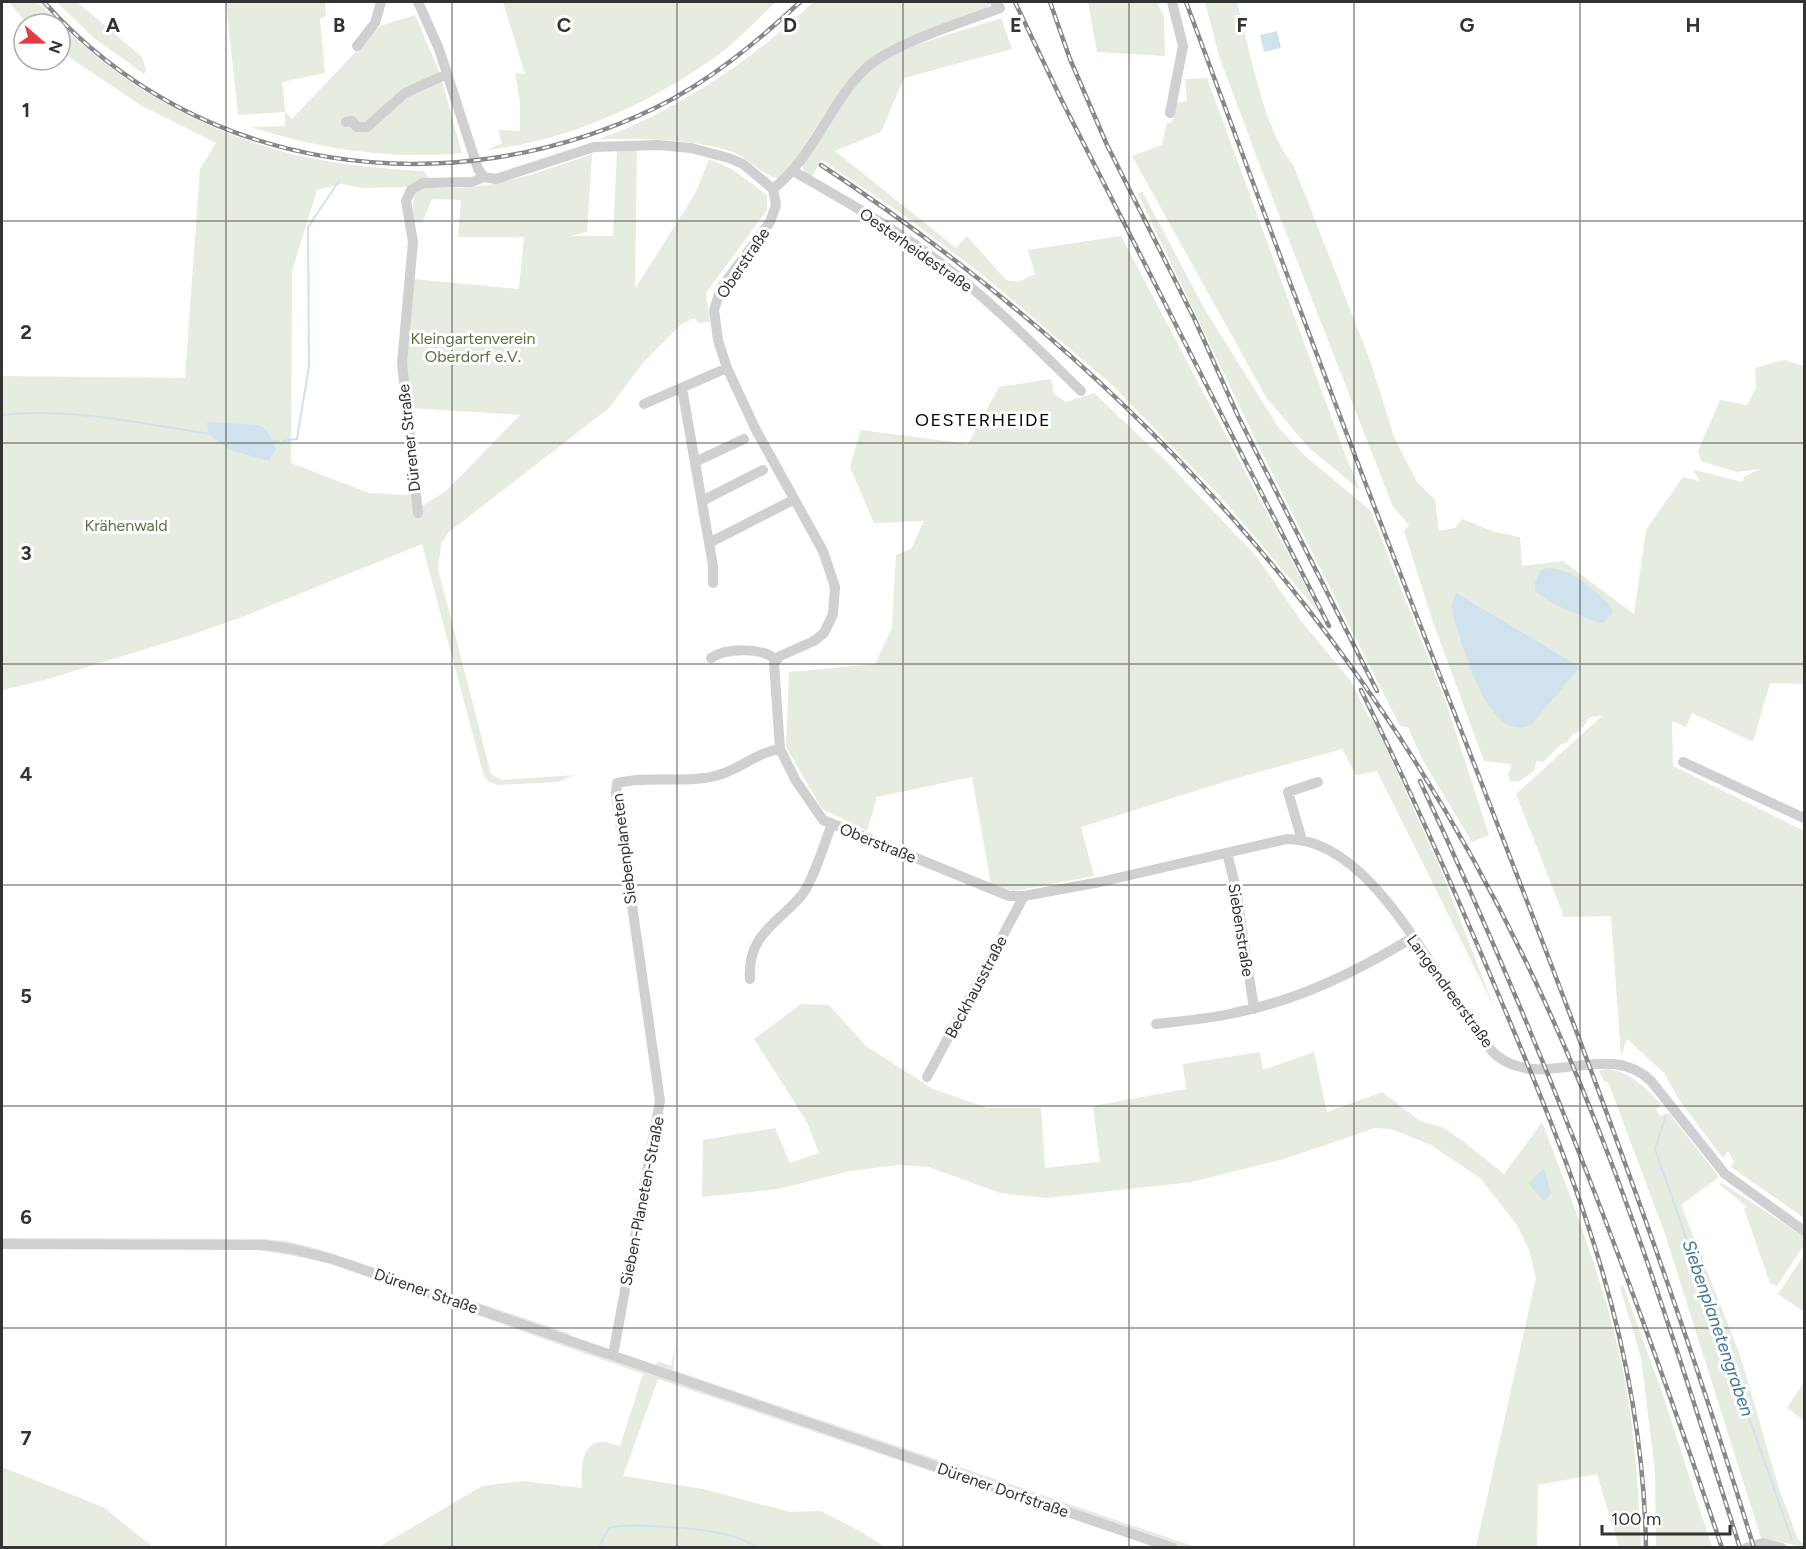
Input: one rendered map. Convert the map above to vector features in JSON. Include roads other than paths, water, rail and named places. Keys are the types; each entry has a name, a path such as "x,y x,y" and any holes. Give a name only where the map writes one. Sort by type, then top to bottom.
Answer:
{"street":[{"path":"357,46 375,23 381,2"},
{"path":"418,2 430,25 478,169 484,177 496,179 594,147 658,145 691,148 729,158 743,164 773,189 793,171 827,117 866,68 886,52 1000,8 995,2"},
{"path":"1170,113 1183,46 1179,22 1172,2"},
{"path":"346,122 352,121 357,127 367,127 405,93 447,74"},
{"name":"Oesterheidestraße","path":"793,171 872,217 937,261 968,285 1081,391"},
{"name":"Dürener Straße","path":"418,513 402,363 413,242 406,201 411,190 423,183 472,182 484,177"},
{"name":"Oberstraße","path":"773,189 776,205 770,222 721,288 714,310 718,340 749,435 793,500 831,569 835,587 830,624 824,633 814,641 776,660 774,668 780,749 816,812 832,824 1009,896 1024,896 1100,882"},
{"path":"644,404 727,368"},
{"path":"682,388 709,543 713,583"},
{"path":"695,462 749,435"},
{"path":"702,501 763,470"},
{"path":"709,543 793,500"},
{"path":"711,658 721,652 766,652 776,660"},
{"name":"Siebenplaneten","path":"636,940 616,793 617,783 633,779 668,781 712,777 780,749"},
{"path":"1683,762 1804,818"},
{"path":"1302,840 1287,792 1318,782"},
{"path":"750,979 749,968 757,943 783,912 802,895 832,824"},
{"name":"Langendreerstraße","path":"1100,882 1287,840 1302,840 1338,854 1362,873 1383,896 1462,1012 1496,1054 1525,1070 1609,1062 1637,1070 1651,1081 1725,1174 1804,1232"},
{"name":"Siebenstraße","path":"1227,853 1254,1009"},
{"name":"Beckhausstraße","path":"927,1077 1024,896"},
{"path":"1156,1024 1254,1009 1311,991 1359,970 1412,938"},
{"name":"Sieben-Planeten-Straße","path":"613,1355 659,1113 636,940"},
{"name":"Dürener Straße","path":"2,1244 265,1245 292,1249 332,1260 834,1432"},
{"name":"Dürener Dorfstraße","path":"834,1432 1173,1548"},
{"path":"1746,1548 1762,1543 1782,1548"}],"water":[{"path":"1277,31 1281,48 1264,52 1260,35"},
{"path":"207,422 259,425 267,430 276,448 269,461 230,450 209,434"},
{"path":"1547,568 1565,572 1582,581 1611,606 1612,613 1603,623 1597,622 1549,601 1535,591 1535,583 1541,570"},
{"path":"1456,593 1580,667 1532,724 1516,727 1502,721 1490,708 1471,669 1453,616 1452,604"},
{"path":"1544,1168 1551,1194 1544,1201 1528,1183"}],"waterway":[{"path":"283,441 297,439 309,366 308,227 339,181"},
{"path":"2,415 27,413 79,415 133,421 210,434"},
{"path":"269,442 279,441"},
{"name":"Siebenplanetengraben","path":"1666,1115 1655,1149 1792,1540"},
{"path":"598,1548 609,1528 620,1526 670,1527 721,1533 739,1538 758,1548"}],"railway":[{"path":"44,2 106,61 176,106 251,138 331,157 412,164 495,158 576,139 655,108 713,74 767,32 800,2"},
{"path":"1015,2 1062,101 1329,626"},
{"path":"1050,2 1070,59 1107,145 1194,318 1238,416 1377,691"},
{"path":"1186,2 1342,421 1584,1050 1673,1298 1754,1548"},
{"path":"821,165 936,246 1044,332 1144,425 1238,524 1323,629 1402,741 1473,860 1537,985 1596,1122 1648,1263 1740,1548"},
{"path":"1361,690 1469,924 1530,1070 1580,1202 1619,1336 1633,1404 1642,1475 1646,1548"},
{"path":"1420,781 1504,969 1582,1160 1619,1256 1722,1548"}],"district":[{"name":"OESTERHEIDE","path":"983,420"}],"park label":[{"name":"Kleingartenverein Oberdorf e.V.","path":"473,347"},
{"name":"Krähenwald","path":"126,525"}]}
